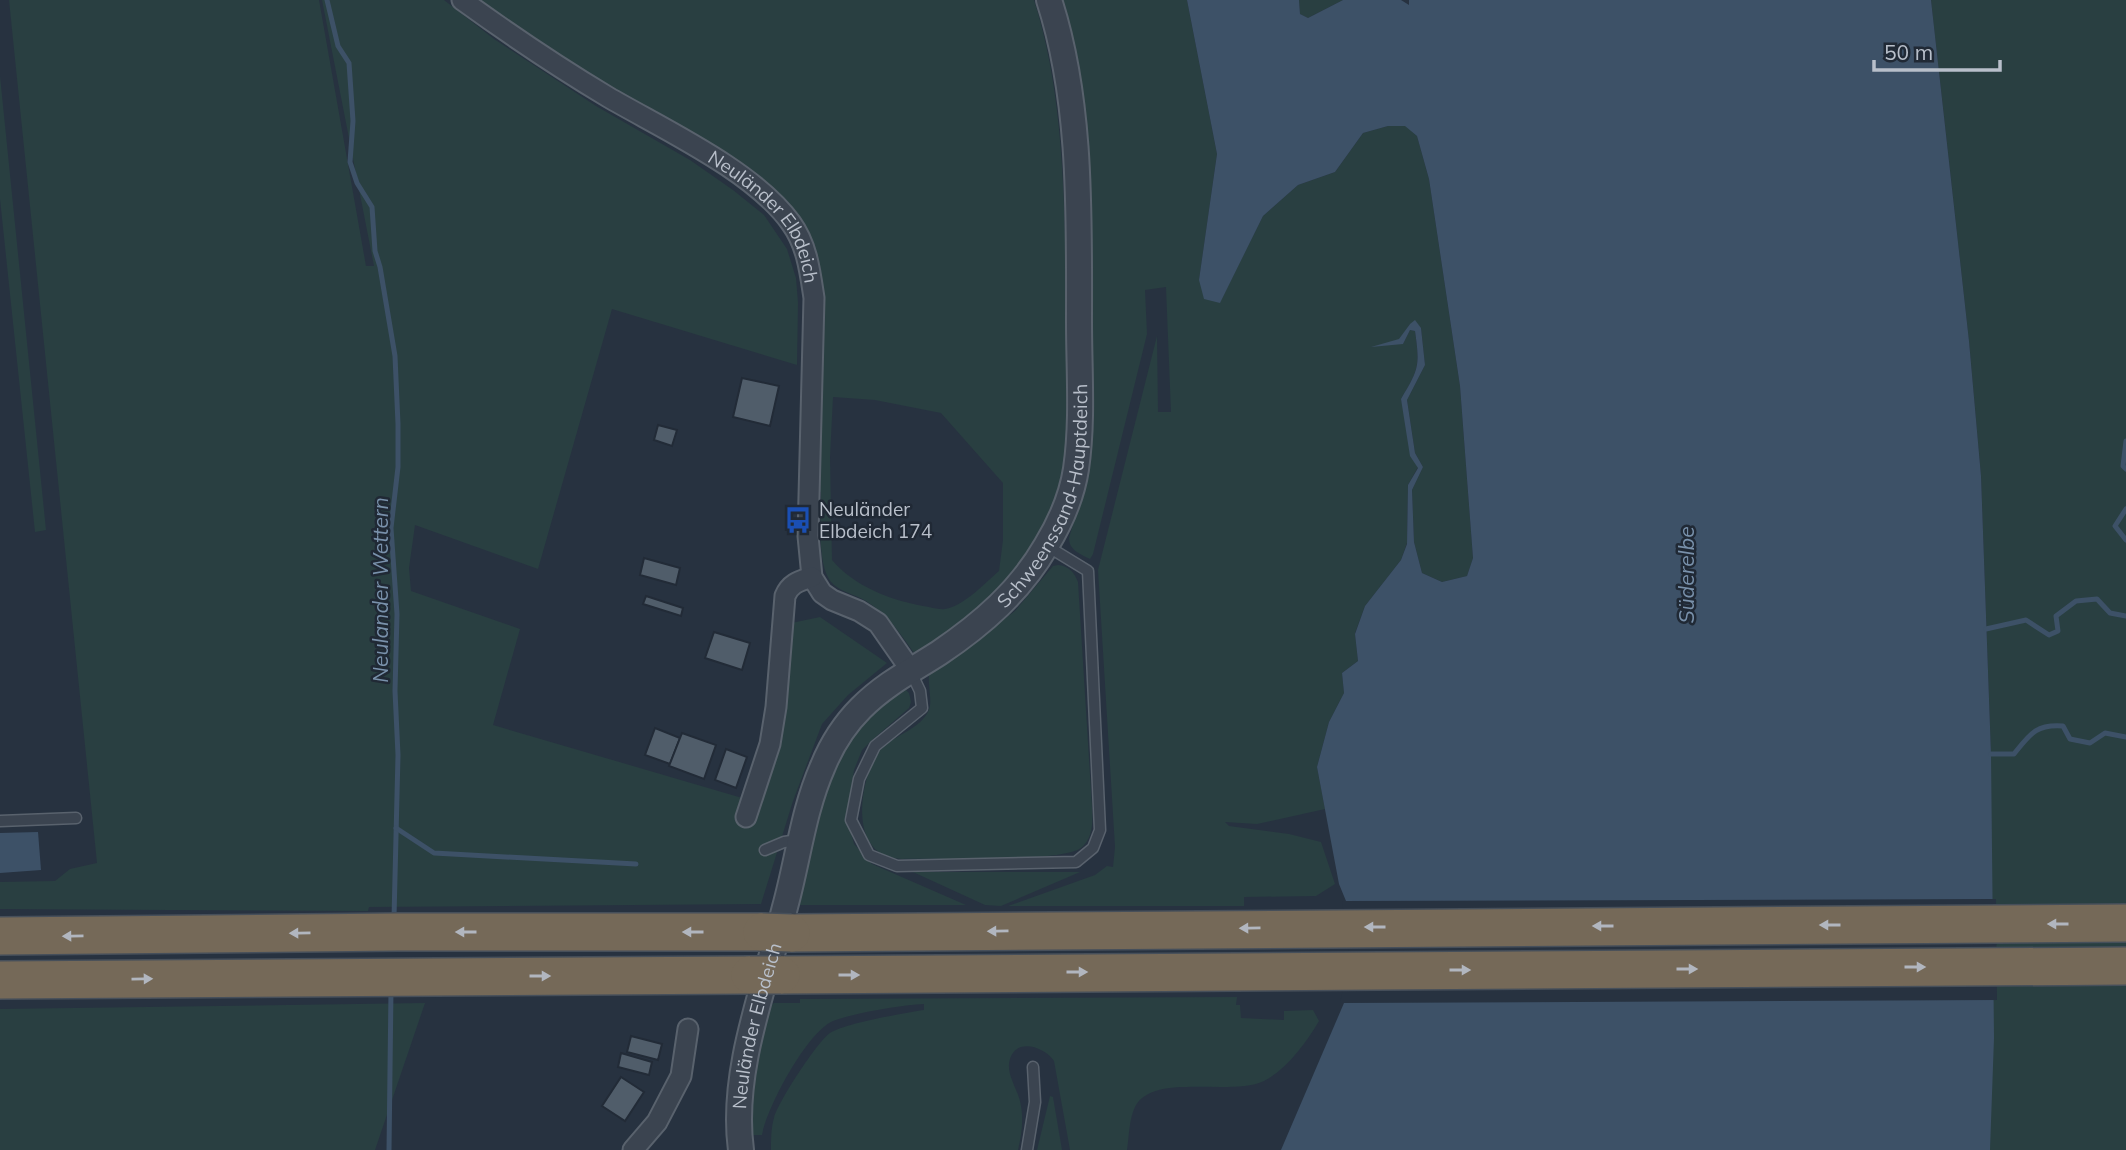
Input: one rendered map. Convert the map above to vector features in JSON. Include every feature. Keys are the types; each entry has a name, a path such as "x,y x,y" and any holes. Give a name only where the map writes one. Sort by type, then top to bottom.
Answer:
{"highway":[{"path":"0,936 383,932 780,923 1318,927 2126,923"},
{"path":"0,980 2126,966"}],"street":[{"name":"Neuländer Elbdeich","path":"462,0 582,81 678,136 745,179 790,222 802,242 814,298 808,536 812,577"},
{"name":"Schweenssand-Hauptdeich","path":"780,923 813,791 839,732 886,685 964,636 993,612 1021,583 1046,546 1063,512 1075,471 1080,391 1079,227 1072,110 1057,22 1049,0"},
{"path":"746,817 770,744 776,707 785,596 795,582 812,577 822,593 832,600 859,611 878,623 910,669"},
{"name":"Neuländer Elbdeich","path":"741,1150 739,1123 742,1081 780,923"},
{"path":"633,1150 657,1122 681,1076 688,1029"}],"lane":[{"path":"910,669 920,691 922,708 875,746 859,779 851,820 869,855 897,866 1076,862 1093,848 1100,830 1088,571 1046,546"},
{"path":"0,821 76,818"},
{"path":"765,850 784,842 800,840"},
{"path":"1027,1150 1035,1102 1033,1067"}],"green space":[{"path":"9,0 319,0 366,266 374,266 322,0 444,0 494,39 596,106 690,160 764,215 787,249 796,278 797,365 612,309 538,569 415,525 409,568 411,591 520,629 493,725 749,800 776,707 782,625 820,617 887,663 848,695 822,724 793,801 761,904 369,907 368,911 0,909 0,882 55,881 70,869 97,863"},
{"path":"475,0 1034,0 1052,74 1061,151 1069,356 1068,432 1062,482 1045,529 1016,573 979,611 914,653 887,618 866,601 836,587 825,571 820,537 821,492 816,491 822,309 788,208","holes":["833,397 875,400 941,413 1003,483 1003,540 999,571 974,593 952,607 937,609 886,596 851,577 832,560 830,457"]},
{"path":"1057,0 1187,0 1217,154 1199,280 1220,302 1263,216 1298,185 1335,172 1363,133 1388,126 1405,125 1417,136 1429,179 1460,386 1473,558 1467,576 1442,582 1422,573 1414,542 1412,490 1423,467 1415,453 1407,400 1425,365 1421,328 1410,324 1400,339 1403,344 1410,330 1415,331 1418,360 1415,374 1401,399 1418,467 1408,485 1407,543 1401,560 1365,606 1355,633 1358,661 1342,673 1344,693 1329,722 1317,767 1325,809 1257,824 1225,822 1229,826 1289,834 1321,842 1335,884 1316,896 1244,897 1244,906 1008,906 1095,875 1107,866 1113,867 1115,847 1098,570 1157,336 1158,412 1171,412 1166,287 1145,290 1147,334 1093,554 1090,559 1073,549 1069,538 1088,474 1093,416 1088,226"},
{"path":"1299,0 1343,0 1308,18 1300,14"},
{"path":"1931,0 2126,0 2126,1150 1990,1150 1991,754 1981,476 1969,341"},
{"path":"0,76 46,530 35,532 0,199"},
{"path":"1053,566 1071,570 1078,582 1092,813 1088,839 1081,848 1049,856 902,859 886,856 875,849 867,838 863,824 862,809 867,778 878,753 917,724 928,712 930,669 960,652 1015,611"},
{"path":"902,686 909,693 909,708 862,750 854,770 847,817 854,844 872,864 966,905 798,905 815,816 838,753 861,722"},
{"path":"913,872 1080,872 1001,906 985,905"},
{"path":"1237,997 1236,1005 1240,1005 1241,1018 1284,1020 1284,1011 1313,1010 1319,1021 1295,1055 1264,1081 1232,1087 1158,1090 1144,1096 1133,1112 1127,1150 1070,1150 1054,1061 1043,1051 1028,1046 1016,1050 1011,1055 1009,1064 1022,1113 1018,1150 771,1150 772,1126 777,1110 816,1048 830,1033 876,1019 924,1010 924,1004 853,1015 833,1021 823,1028 800,1055 790,1072 772,1107 762,1135 749,1135 750,1092 763,1012 774,1003 800,1003 800,999"},
{"path":"425,1003 375,1150 0,1150 0,1009"},
{"path":"1050,1096 1053,1097 1062,1150 1037,1150"}],"water":[{"name":"Süderelbe","path":"1187,0 1299,0 1300,14 1308,18 1343,0 1401,0 1409,5 1409,0 1931,0 1969,341 1981,476 1991,754 1994,1038 1990,1150 1281,1150 1344,1003 1354,959 1346,901 1339,884 1317,767 1329,722 1344,693 1342,673 1358,661 1355,634 1365,606 1401,560 1407,544 1408,485 1418,468 1410,456 1401,399 1417,367 1415,331 1410,330 1403,344 1371,347 1399,339 1415,320 1421,328 1425,365 1407,400 1415,453 1423,467 1412,490 1414,542 1422,573 1442,582 1467,576 1473,558 1460,386 1429,179 1417,136 1405,126 1388,126 1363,133 1335,172 1298,185 1263,216 1220,303 1204,299 1199,280 1217,154"},
{"path":"38,832 41,870 0,873 0,833"}],"pier":[{"path":"1996,899 1997,1000 1340,1003 1350,959 1342,901"}],"building":[{"path":"742,378 779,386 770,426 733,417"},
{"path":"658,425 677,430 672,446 654,440"},
{"path":"644,558 680,568 676,585 640,575"},
{"path":"646,596 683,608 681,616 643,604"},
{"path":"714,632 750,643 742,670 705,658"},
{"path":"655,728 680,738 670,764 645,755"},
{"path":"682,733 716,745 704,779 669,766"},
{"path":"726,749 747,757 736,788 715,780"},
{"path":"631,1036 662,1044 658,1060 627,1052"},
{"path":"621,1053 652,1062 649,1075 618,1067"},
{"path":"621,1077 644,1092 625,1121 602,1106"}],"waterway":[{"name":"Neulander Wettern","path":"327,0 338,46 349,63 353,121 350,162 357,183 372,207 375,251 395,356 398,467 391,528 397,614 395,691 398,755 394,918"},
{"path":"2126,441 2123,466 2126,469"},
{"path":"2126,509 2115,526 2126,540"},
{"path":"1986,629 2026,620 2049,635 2058,631 2056,616 2076,601 2097,599 2110,613 2126,616"},
{"path":"1991,754 2014,754 2029,736 2046,727 2063,726 2070,739 2090,743 2105,733 2126,737"},
{"path":"396,828 434,853 636,864"},
{"name":"Neulander Wettern","path":"389,1150 391,990"}],"place":[{"name":"Neuländer Elbdeich 174","path":"798,520"}]}
